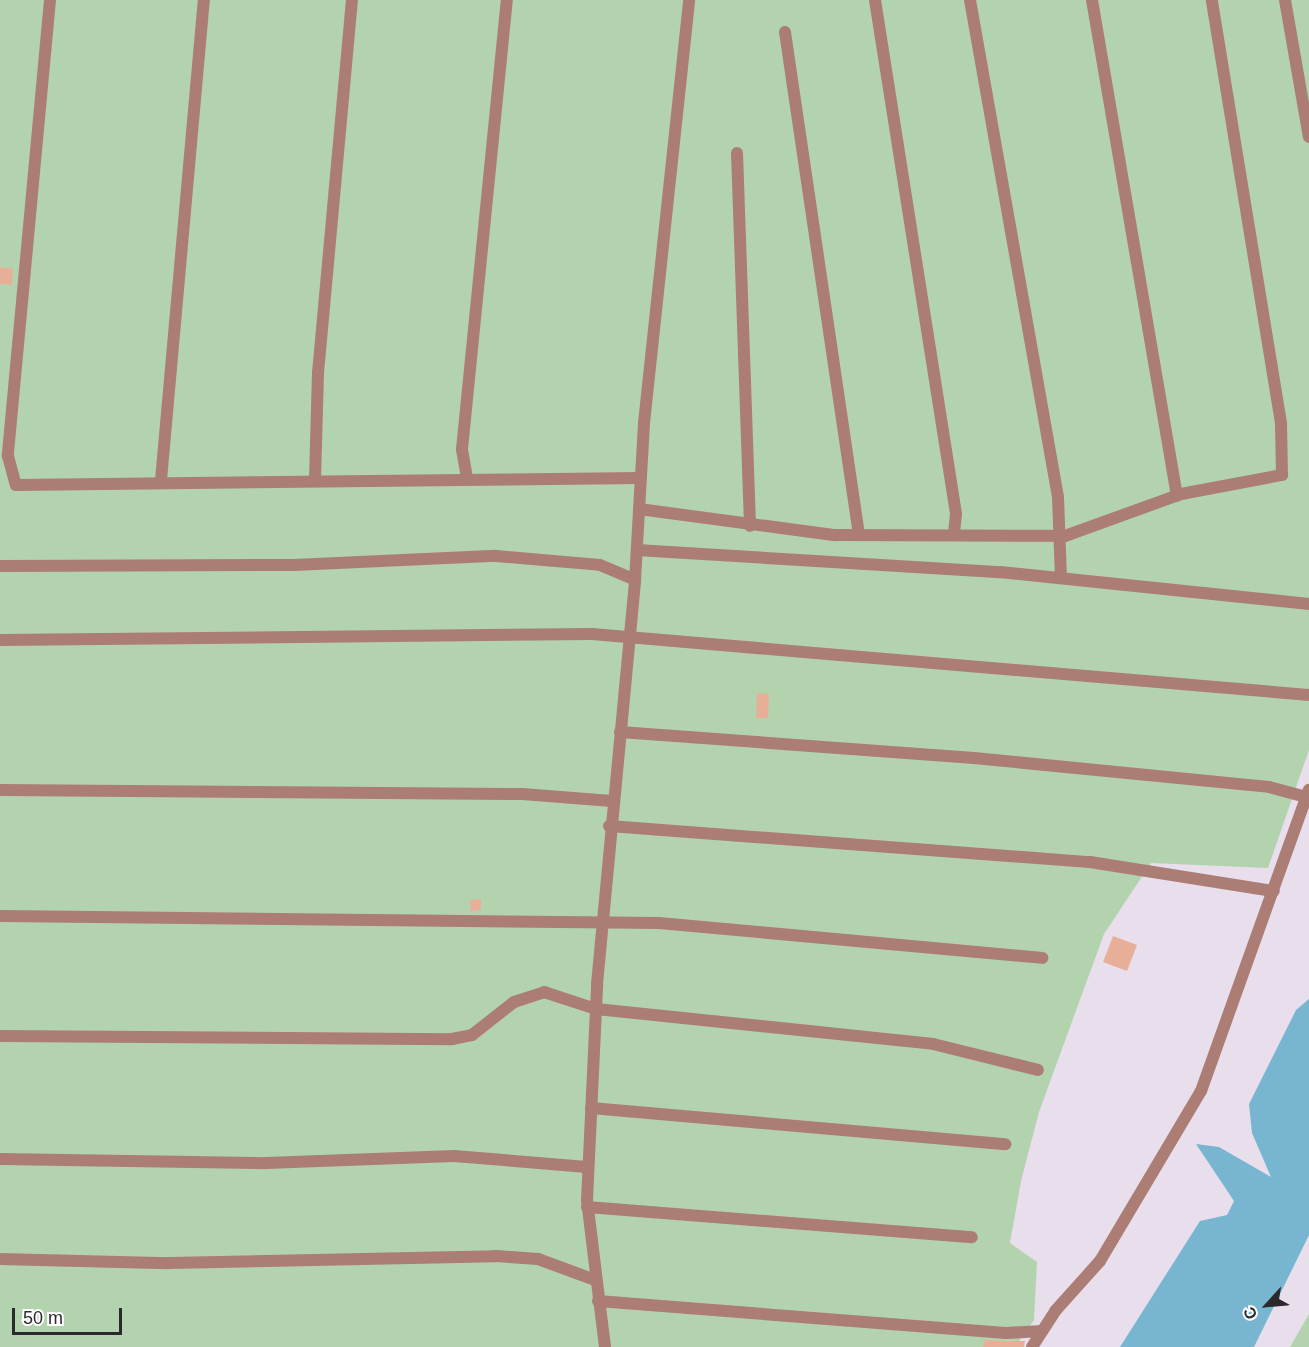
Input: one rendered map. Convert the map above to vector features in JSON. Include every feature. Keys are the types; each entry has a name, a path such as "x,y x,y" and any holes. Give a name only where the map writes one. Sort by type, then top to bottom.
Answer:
{"street":[{"path":"50,0 9,473 25,487 161,480 641,478"},
{"path":"161,480 204,0"},
{"path":"315,480 318,373 352,0"},
{"path":"467,478 462,449 507,0"},
{"path":"604,1347 587,1207 586,1167 609,826 630,639 641,478 677,77 689,0"},
{"path":"875,0 956,514 954,533"},
{"path":"970,0 1058,496 1061,577"},
{"path":"1092,0 1177,496"},
{"path":"639,509 750,526 859,535 954,533 1058,536 1092,531 1177,496 1282,475 1285,459 1212,0"},
{"path":"1285,0 1309,137"},
{"path":"785,32 859,535"},
{"path":"737,153 750,526"},
{"path":"637,550 1061,577 1309,604"},
{"path":"0,566 294,565 496,556 600,565 635,580"},
{"path":"0,640 556,633 1309,695"},
{"path":"620,732 1032,764 1269,787 1308,793 1275,891 1201,1091 1100,1261 1042,1331 1032,1347"},
{"path":"0,790 522,794 612,801"},
{"path":"609,826 1090,862 1275,891"},
{"path":"0,916 602,921 814,933 1042,958"},
{"path":"0,1036 452,1039 481,1030 529,994 560,995 596,1009 933,1044 1038,1070"},
{"path":"591,1108 1005,1144"},
{"path":"0,1159 266,1163 454,1156 586,1167"},
{"path":"587,1207 972,1237"},
{"path":"0,1259 169,1263 496,1256 538,1259 595,1280"},
{"path":"598,1300 1006,1333 1042,1331"}],"green space":[{"path":"0,0 1309,0 1309,750 1268,868 1151,863 1104,934 1039,1112 1021,1181 1010,1243 1037,1262 1034,1320 1015,1347 0,1347"},
{"path":"1309,1314 1309,1347 1290,1347"}],"water":[{"path":"1309,999 1309,1235 1254,1347 1120,1347 1200,1221 1227,1215 1234,1201 1196,1144 1219,1147 1271,1177 1252,1133 1249,1104 1296,1010"}],"building":[{"path":"0,267 13,269 12,285 0,284"},
{"path":"757,693 769,694 768,718 756,718"},
{"path":"481,899 481,910 471,911 470,900"},
{"path":"1113,936 1137,945 1127,971 1103,962"},
{"path":"985,1340 1025,1341 1024,1347 983,1347"}]}
